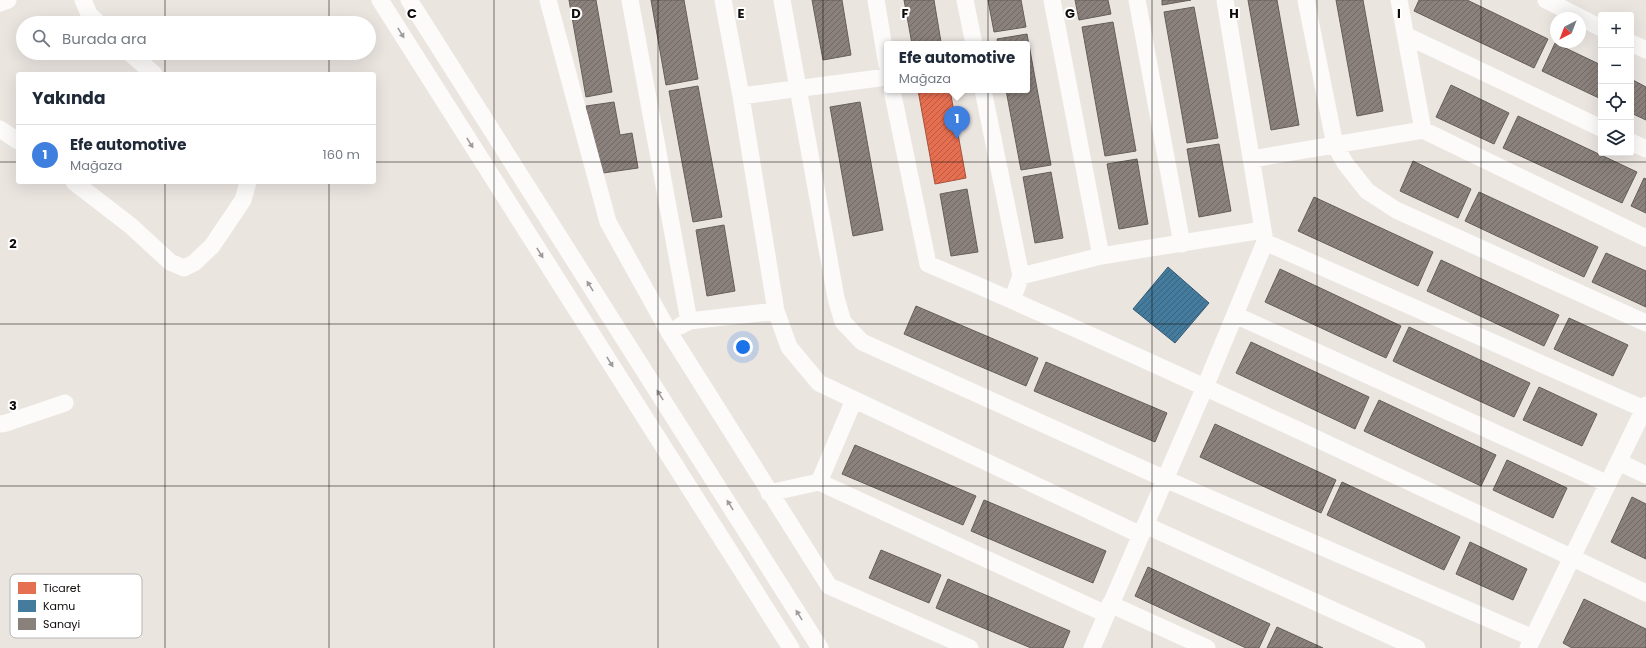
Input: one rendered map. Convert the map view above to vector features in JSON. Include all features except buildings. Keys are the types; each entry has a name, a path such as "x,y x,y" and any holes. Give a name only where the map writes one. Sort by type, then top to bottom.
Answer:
{"street":[{"path":"0,3 8,0"},
{"path":"83,0 91,16"},
{"path":"380,0 791,648"},
{"path":"409,0 820,648"},
{"path":"548,0 608,222 669,332 829,586 970,648"},
{"path":"630,0 689,321"},
{"path":"723,0 741,96 776,311 789,347 819,383 1143,530 1417,648"},
{"path":"782,0 836,298 843,322 862,342 1531,643 1645,407 1264,236 1182,244 1100,256 1021,276"},
{"path":"876,0 884,47"},
{"path":"965,0 973,41"},
{"path":"1052,0 1100,256"},
{"path":"1137,0 1182,244"},
{"path":"1092,648 1205,388 1235,315 1264,236 1225,0"},
{"path":"1306,0 1335,145 1345,163 1367,191 1396,210 1646,324"},
{"path":"1399,0 1407,36 1423,130"},
{"path":"1546,0 1598,26"},
{"path":"1407,36 1598,127"},
{"path":"1634,44 1646,50"},
{"path":"138,60 152,72"},
{"path":"741,96 884,77"},
{"path":"893,93 928,264 1012,300 1205,388 1572,557 1646,593"},
{"path":"984,93 1021,276 1012,300"},
{"path":"0,129 16,140"},
{"path":"1252,159 1423,130 1646,238"},
{"path":"1634,143 1646,149"},
{"path":"77,184 131,226 170,262 184,268 194,263 212,246 242,200 247,184"},
{"path":"669,332 689,321 776,311"},
{"path":"1235,315 1608,484"},
{"path":"819,482 854,400"},
{"path":"0,424 6,424 65,403"},
{"path":"1619,462 1646,474"},
{"path":"769,493 819,482 1108,609 1207,648"}],"place":[{"name":"Efe automotive","path":"957,139"}]}
